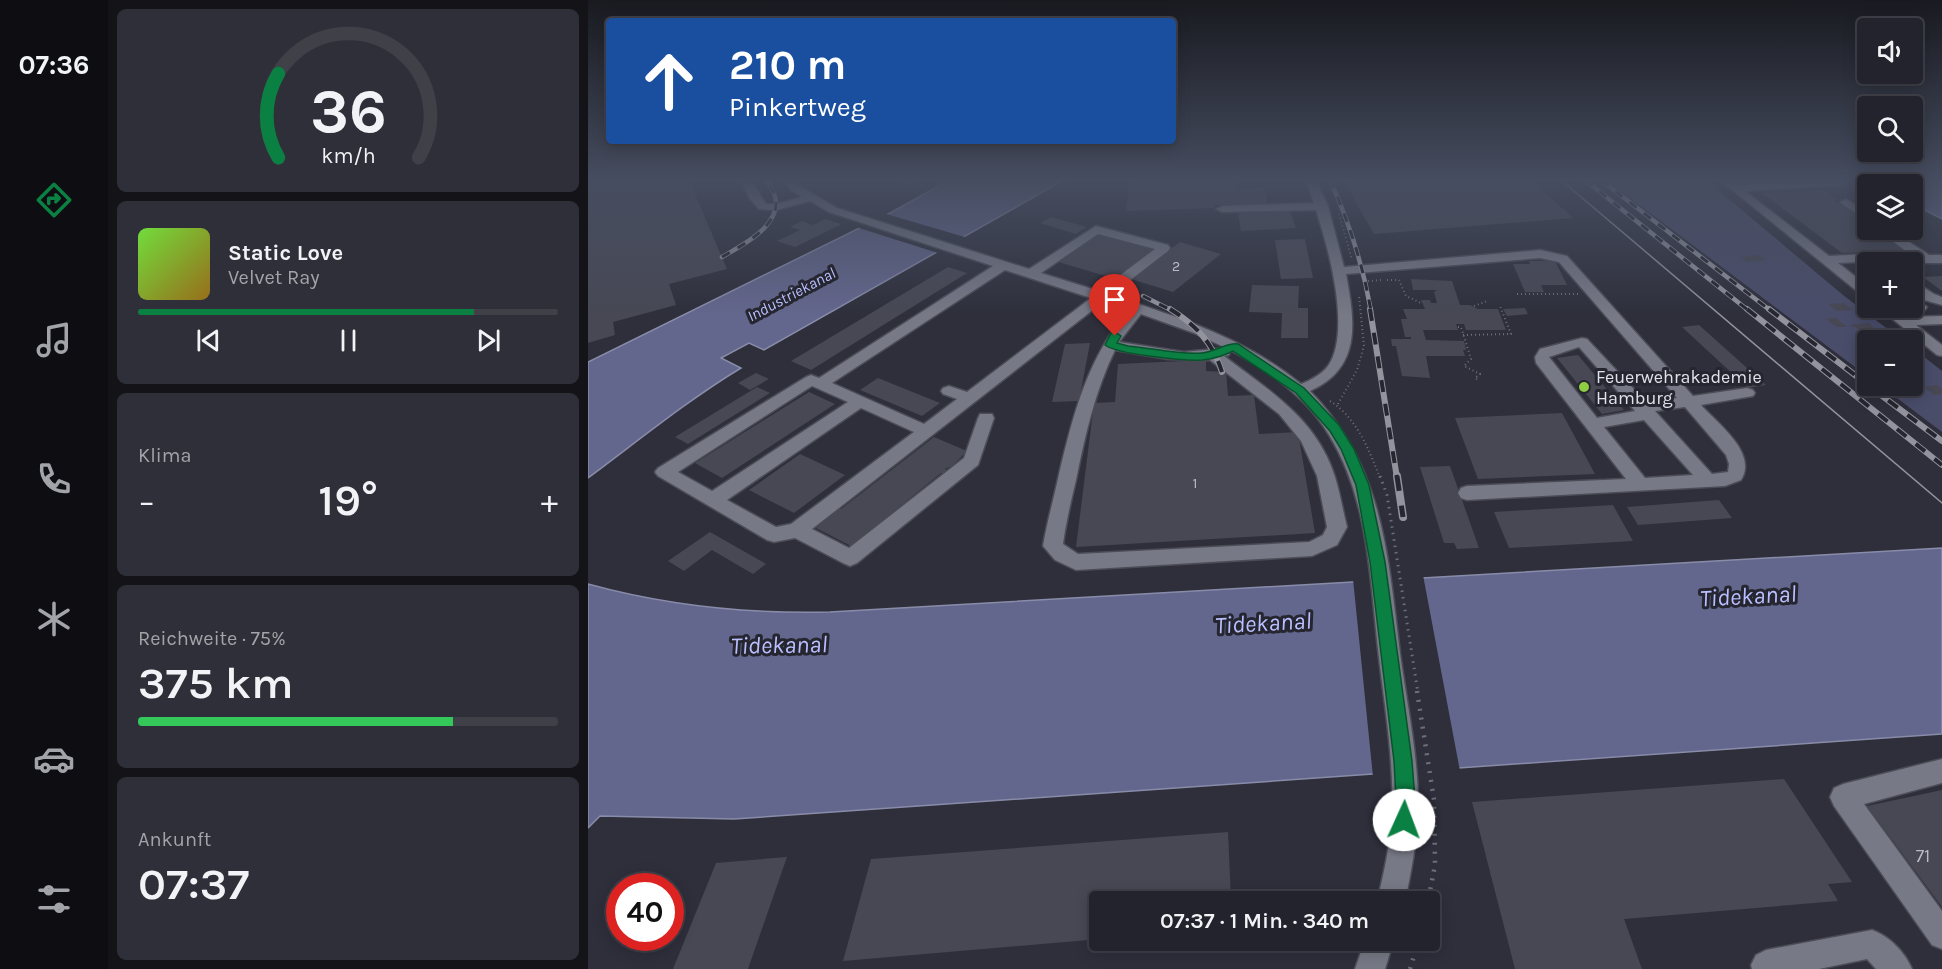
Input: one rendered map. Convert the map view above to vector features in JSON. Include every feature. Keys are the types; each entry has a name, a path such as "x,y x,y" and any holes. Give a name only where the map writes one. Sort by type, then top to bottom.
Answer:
{"street":[{"path":"879,225 1199,329 1234,346 1300,390 1334,428 1348,449 1388,562 1405,800 1400,860 1393,891"},
{"path":"1300,390 1322,380 1331,373 1343,349 1346,331 1340,271 1327,225"},
{"path":"1782,225 1857,284"},
{"path":"926,431 810,380 664,472 774,536 797,530 1102,297 1164,248 1096,230 1031,274"},
{"path":"1898,240 1915,252"},
{"path":"1340,271 1540,254 1553,256 1567,263 1728,445 1738,462 1739,469 1735,476 1725,480 1467,493"},
{"path":"1923,257 1942,259"},
{"path":"1826,260 1857,262"},
{"path":"820,384 1003,265"},
{"path":"978,282 995,287"},
{"path":"1923,292 1942,301"},
{"path":"1138,308 1115,336 1098,372 1086,407 1055,531 1053,546 1062,555 1076,562 1312,549 1330,540 1338,527 1326,476 1309,439 1285,410 1213,355"},
{"path":"1923,317 1942,320"},
{"path":"1904,318 1942,352"},
{"path":"1641,485 1544,363 1542,357 1545,352 1582,342 1708,481"},
{"path":"1111,345 1127,349 1199,357 1213,355 1234,346"},
{"path":"949,391 969,398"},
{"path":"1593,424 1689,401 1747,393"},
{"path":"713,500 859,402"},
{"path":"797,530 850,558 972,461 986,418"},
{"path":"1942,771 1843,797 1942,935"},
{"path":"1767,969 1766,966 1872,944 1897,969"},
{"path":"1370,969 1376,951"}],"path":[{"path":"1382,268 1384,280 1399,280 1401,291 1409,300 1421,303"},
{"path":"1517,294 1575,294"},
{"path":"1474,306 1488,301"},
{"path":"1463,335 1511,334 1500,306"},
{"path":"1338,404 1361,360 1364,330 1361,309"},
{"path":"1458,327 1461,327 1471,359 1464,366 1480,374 1475,378 1478,379"},
{"path":"1388,562 1434,800 1435,865 1430,891"},
{"path":"1410,969 1416,951"}],"shaded area":[{"path":"1666,225 1760,225 1857,306 1857,318 1873,318 1889,330 1857,330 1857,368"},
{"path":"1923,356 1942,371 1942,432 1894,396 1923,396"}],"water":[{"name":"Industriekanal","path":"865,225 984,225 764,350 749,343 721,358 741,368 682,407 588,478 588,362"},
{"name":"Tidekanal","path":"1942,548 1942,734 734,819 600,816 588,828 588,584 648,598 708,607 769,612 830,612"}],"pier":[{"path":"925,225 968,238 941,254 856,227"},
{"path":"1423,575 1460,771 1373,777 1353,579"}],"building":[{"path":"588,225 708,225 727,269 669,284 676,305 613,322 615,335 588,343"},
{"path":"840,225 795,247 777,241 800,230 790,227"},
{"path":"1047,225 1087,227 1076,234"},
{"path":"1240,225 1295,225 1296,228 1241,231"},
{"path":"1369,225 1483,225 1374,234"},
{"path":"1805,225 1857,225 1857,240 1892,240 1907,250 1842,253"},
{"path":"1098,232 1156,248 1116,279 1055,261"},
{"path":"1305,239 1313,278 1281,279 1275,240"},
{"path":"1180,242 1221,254 1173,292 1131,279"},
{"path":"1759,255 1766,260 1747,262 1740,257"},
{"path":"1529,261 1555,261 1567,285 1541,285 1544,292 1525,292 1513,264 1530,264"},
{"path":"948,267 967,273 811,370 791,361"},
{"path":"1942,276 1942,291 1923,277"},
{"path":"1411,279 1452,281 1460,305 1470,305 1478,309 1498,309 1506,330 1466,330 1464,324 1456,324 1458,330 1423,330 1426,340 1464,341 1465,356 1426,356 1430,378 1402,376 1396,346 1392,346 1391,339 1411,339 1411,337 1405,337 1401,319 1407,319 1403,309 1425,309 1421,300 1437,303 1434,292 1437,290 1413,290"},
{"path":"1252,285 1299,286 1298,308 1308,308 1308,338 1281,338 1282,313 1249,312"},
{"path":"1844,303 1853,310 1837,311 1828,304"},
{"path":"1525,308 1528,314 1507,316 1503,309"},
{"path":"1836,318 1847,327 1837,327 1826,319"},
{"path":"1869,323 1875,329 1861,330 1850,325"},
{"path":"1699,325 1766,385 1748,388 1682,327"},
{"path":"1090,343 1079,401 1052,402 1065,344"},
{"path":"1578,355 1624,410 1602,414 1557,358"},
{"path":"1206,360 1206,371 1226,372 1228,396 1254,395 1259,434 1298,432 1315,533 1076,547 1094,403 1115,402 1118,364"},
{"path":"756,373 769,379 750,390 738,383"},
{"path":"878,378 940,403 922,416 860,390"},
{"path":"1937,385 1942,389 1942,394 1934,395 1924,387"},
{"path":"757,387 770,393 688,444 675,437"},
{"path":"809,392 835,404 722,478 695,463"},
{"path":"1562,413 1595,474 1478,479 1455,418"},
{"path":"934,437 967,451 952,466 945,469 950,472 946,475 941,473 851,546 816,528 839,508 841,509"},
{"path":"800,454 845,475 794,513 749,490"},
{"path":"1450,466 1479,548 1457,549 1454,543 1444,543 1420,467"},
{"path":"1719,500 1732,518 1638,525 1627,507"},
{"path":"1613,505 1633,541 1509,548 1494,512"},
{"path":"710,532 766,564 753,574 712,550 684,571 668,561"},
{"path":"1784,779 1852,882 1828,884 1838,901 1624,919 1642,969 1515,969 1472,802"},
{"path":"1942,790 1942,907 1867,806"},
{"path":"1228,832 1231,891 1089,891 1089,940 843,961 871,859"},
{"path":"787,857 748,969 673,969 680,951 684,951 684,942 716,863"}],"tram line":[{"path":"1614,225 1942,503"}],"railway":[{"path":"722,257 756,235 766,225"},
{"path":"1348,225 1364,277 1371,311"},
{"path":"1642,225 1749,311"},
{"path":"1660,225 1771,311"},
{"path":"1143,296 1172,311"},
{"path":"1370,309 1397,478"},
{"path":"1747,309 1942,465"},
{"path":"1769,309 1857,377"},
{"path":"1172,311 1196,328 1214,352 1222,372"},
{"path":"1882,396 1942,441"},
{"path":"1397,476 1403,517"}],"place":[{"name":"Feuerwehrakademie Hamburg","path":"1584,387"}],"route":[{"path":"1115,336 1111,345 1127,349 1199,357 1218,354 1234,346 1300,390 1334,428 1348,449 1362,485 1378,562 1403,761 1404,820"}]}
